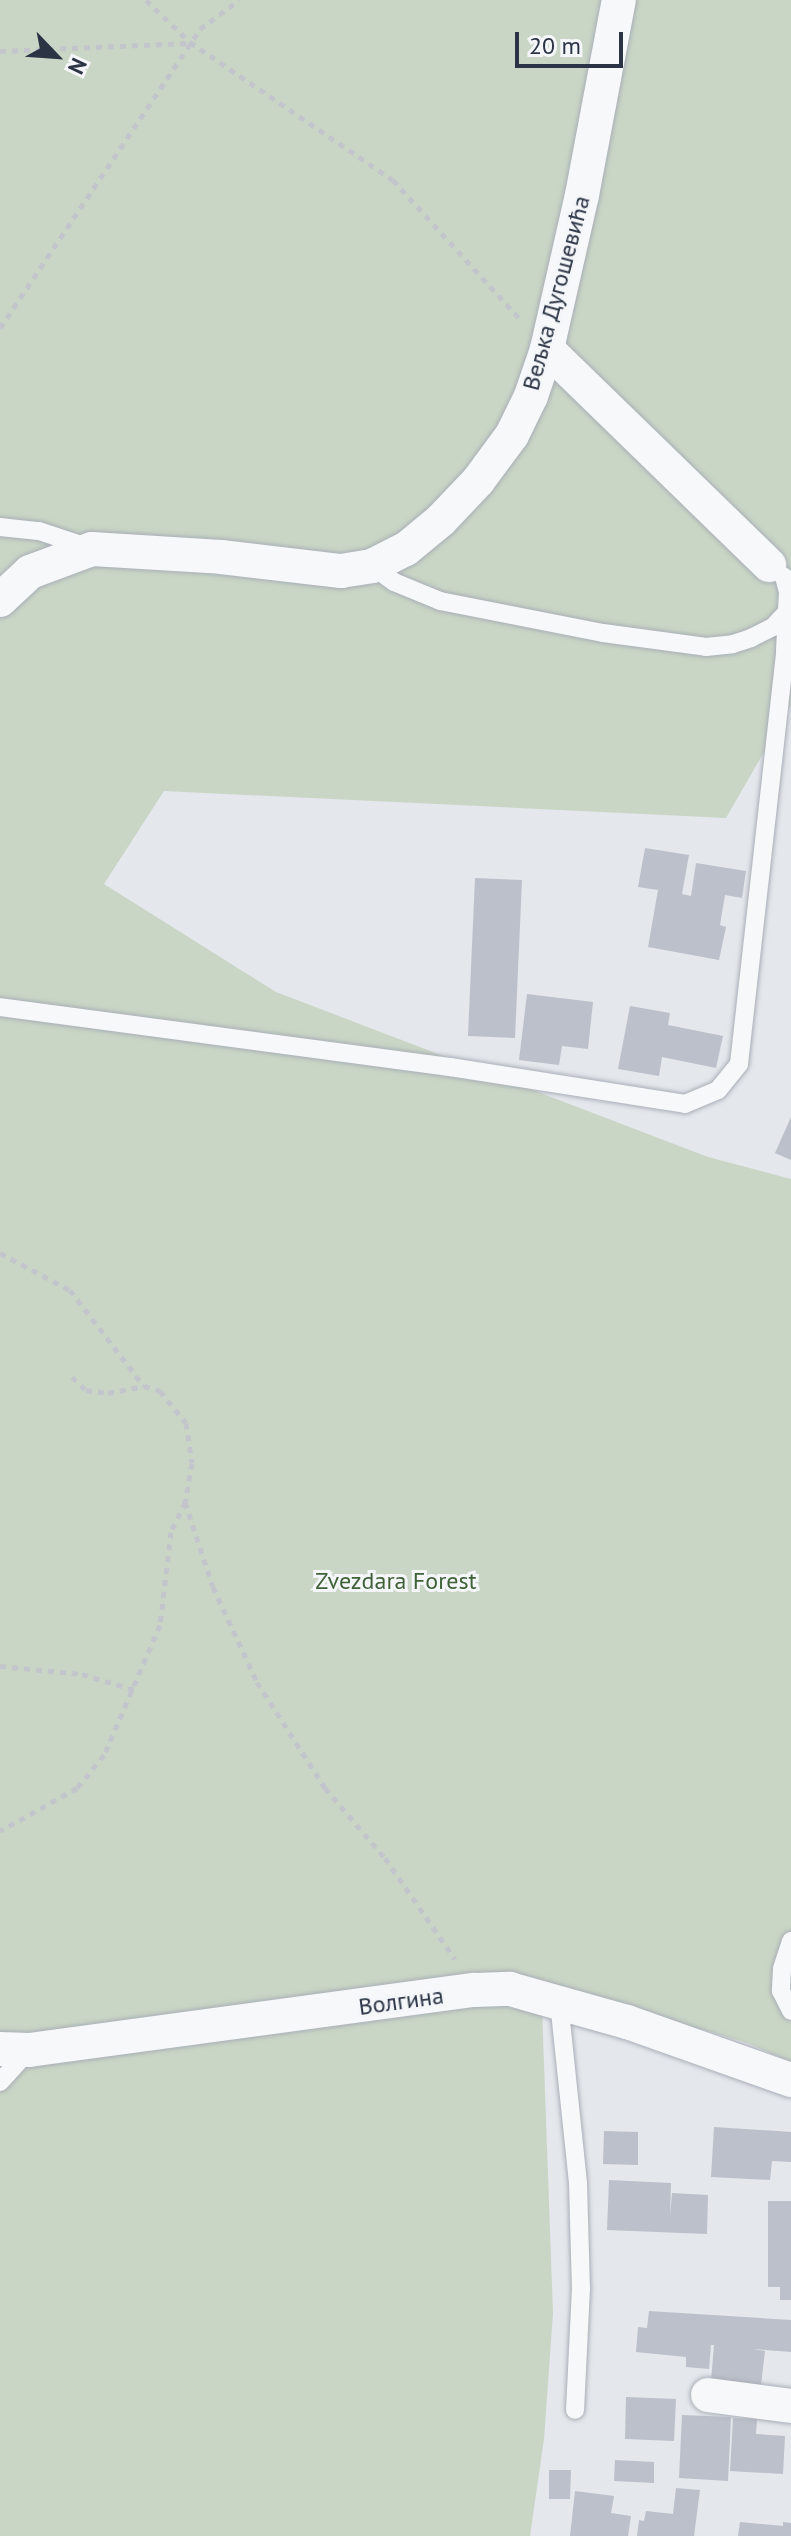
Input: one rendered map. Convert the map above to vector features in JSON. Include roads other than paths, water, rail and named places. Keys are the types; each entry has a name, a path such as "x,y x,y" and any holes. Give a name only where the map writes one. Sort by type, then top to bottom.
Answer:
{"street":[{"name":"Вељка Дугошевића","path":"0,600 30,572 92,549 221,557 341,571 372,566 406,549 441,520 478,481 512,435 531,396 547,349 582,195 619,0"},
{"path":"547,349 782,575"},
{"name":"Волгина","path":"15,2050 475,1990 510,1989 559,2002 791,2080"},
{"path":"708,2395 791,2406"}],"lane":[{"path":"0,527 39,531 92,549"},
{"path":"372,566 394,582 440,601 603,633 706,647 751,638 773,627 787,612"},
{"path":"0,1007 434,1064 685,1104 718,1090 739,1064 787,612 782,575"},
{"path":"791,1941 782,1969 781,1991 791,2011"},
{"path":"559,2002 578,2183 581,2288 575,2410"},
{"path":"0,2082 15,2050"}],"park label":[{"name":"Zvezdara Forest","path":"396,1581"}]}
